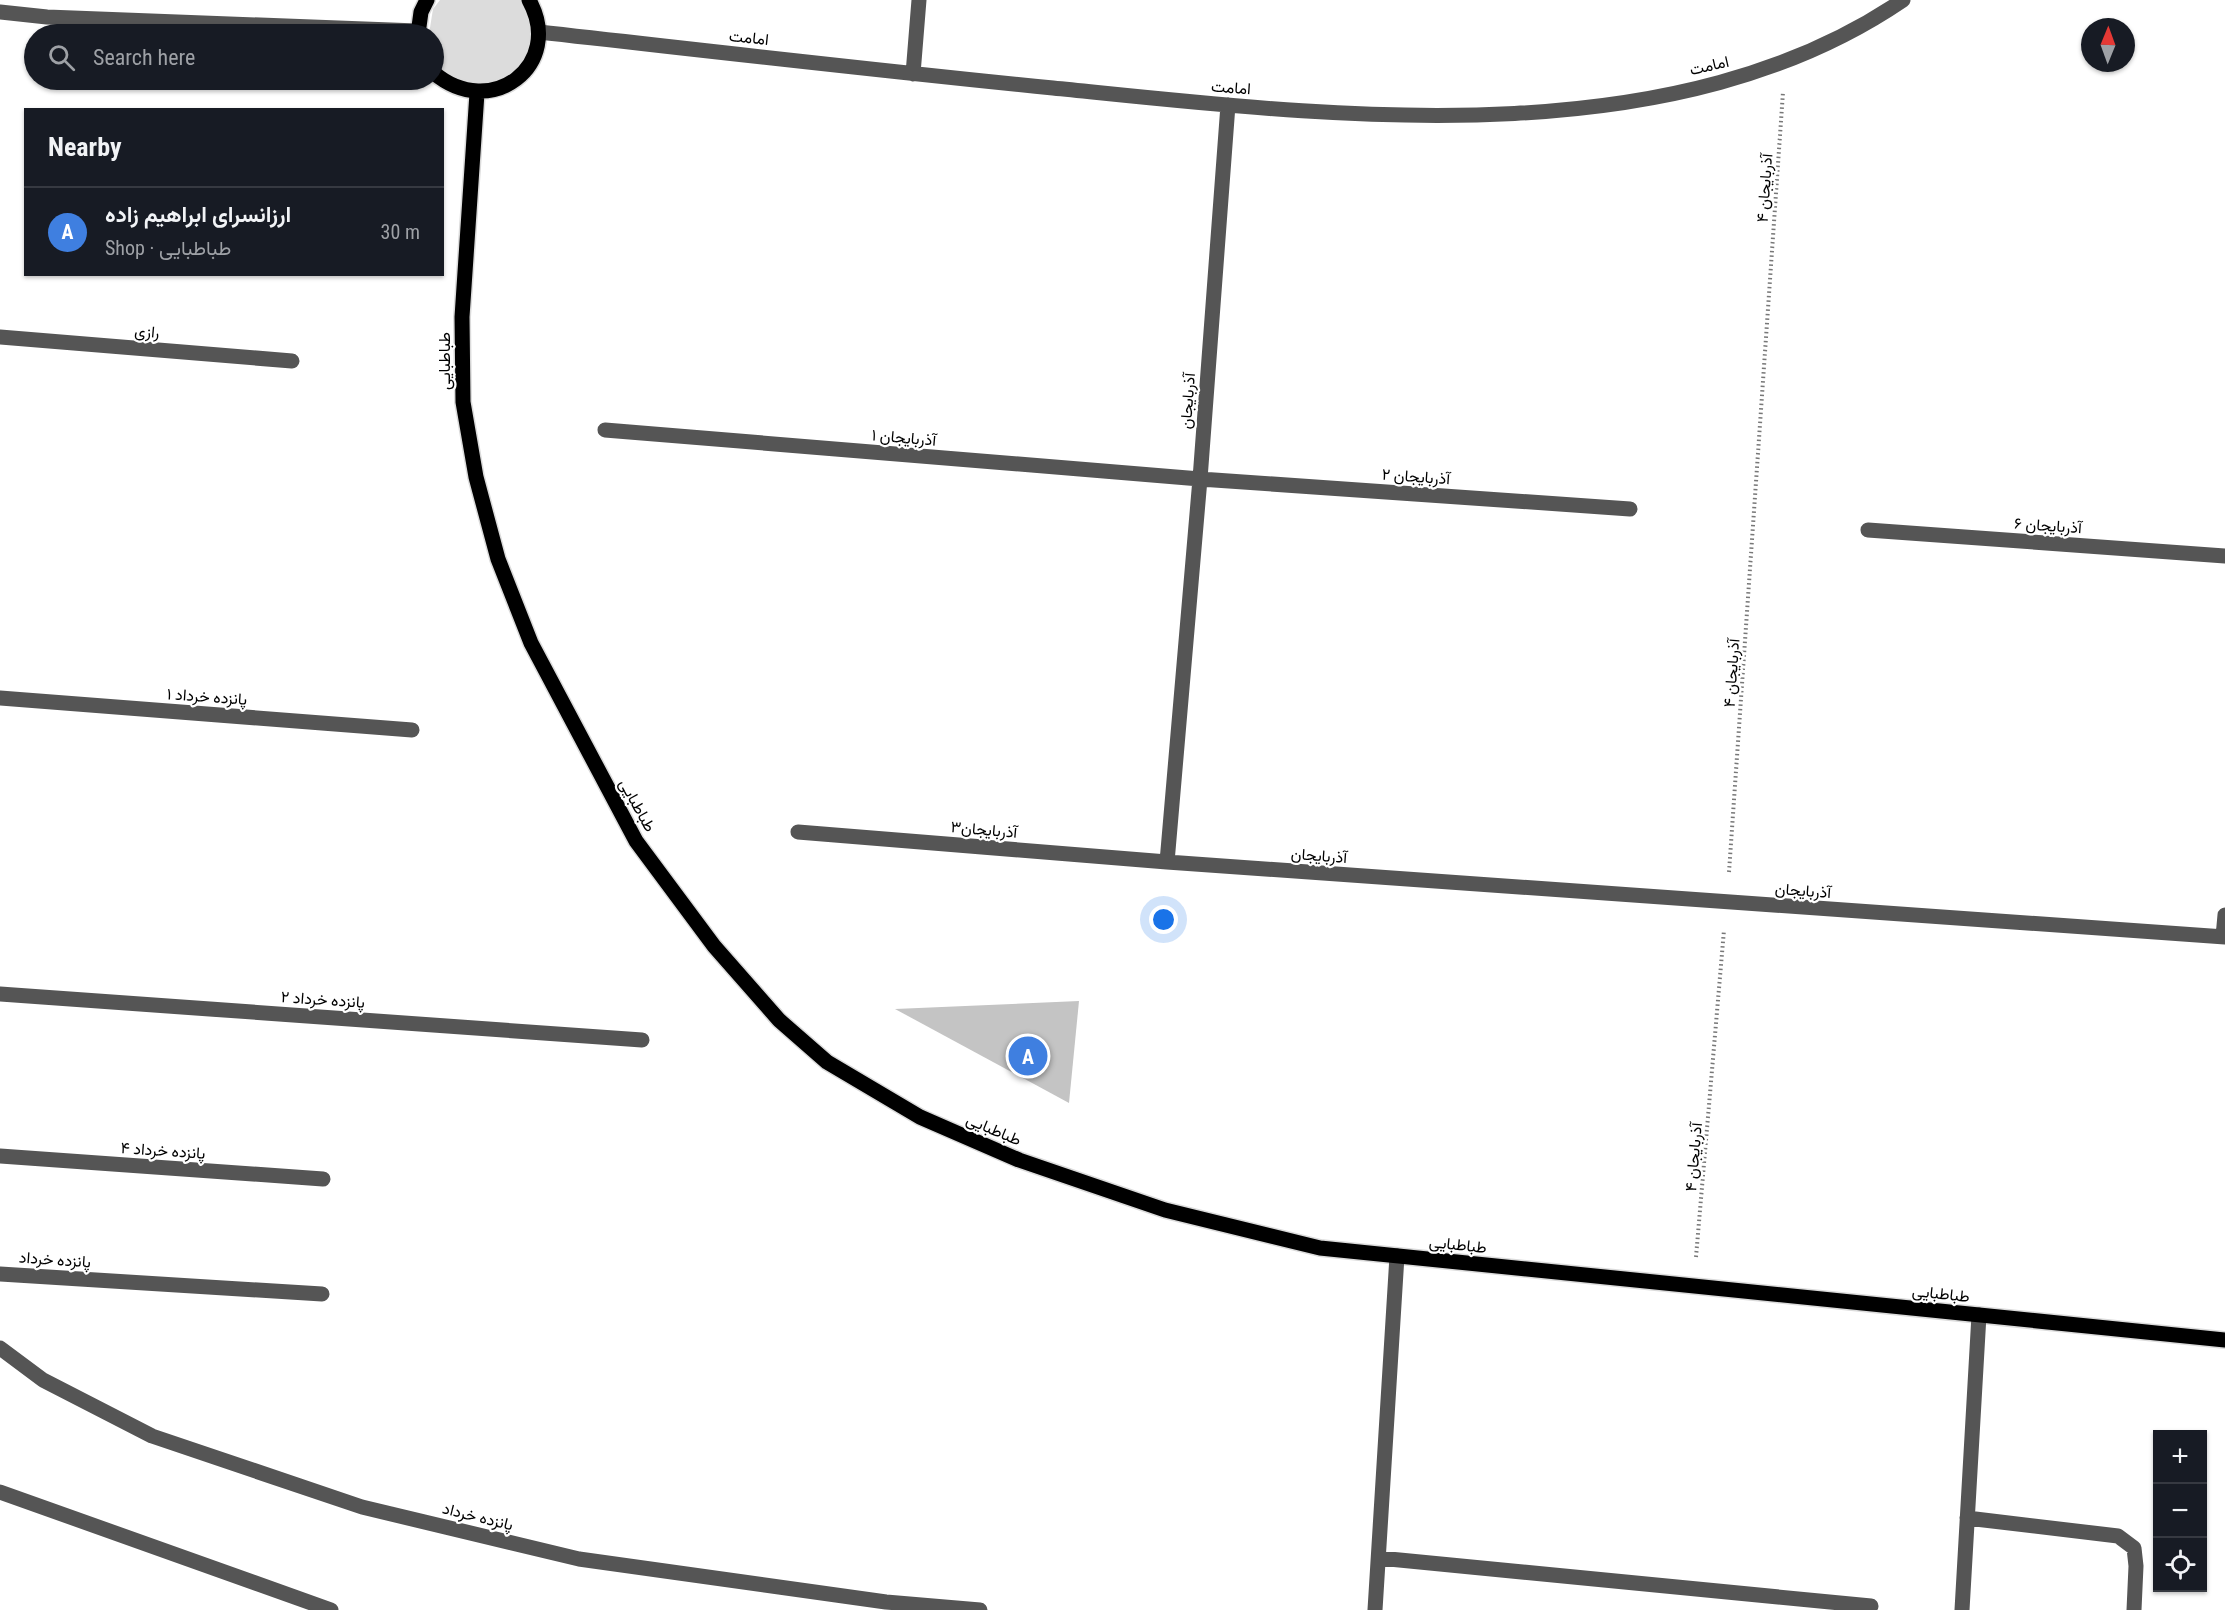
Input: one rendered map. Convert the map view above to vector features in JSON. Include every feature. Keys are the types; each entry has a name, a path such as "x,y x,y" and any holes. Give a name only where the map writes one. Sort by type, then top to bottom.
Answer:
{"main road":[{"path":"419,24 421,12 427,0"},
{"path":"444,82 461,90 477,93 510,84 521,75 536,51 539,32 536,13 529,0"},
{"name":"طباطبایی","path":"477,93 462,317 463,402 476,477 498,559 531,643 636,841 714,946 780,1020 827,1062 920,1117 1019,1160 1165,1210 1320,1248 2225,1340"}],"street":[{"path":"913,74 919,0"},
{"name":"امامت","path":"539,32 913,74 1228,105 1445,117 1611,106 1762,72 1864,27 1903,0"},
{"path":"0,12 47,17 209,24"},
{"name":"آذربایجان","path":"1228,105 1200,479 1167,862 2224,937"},
{"name":"رازی","path":"0,337 292,361"},
{"name":"آذربایجان ۱","path":"606,430 1200,479"},
{"name":"آذربایجان ۲","path":"1200,479 1630,509"},
{"name":"آذربایجان ۶","path":"1868,530 2225,556"},
{"name":"پانزده خرداد ۱","path":"0,698 412,730"},
{"name":"آذربایجان۳","path":"798,832 1167,862"},
{"path":"2224,937 2225,915"},
{"name":"پانزده خرداد ۲","path":"0,993 642,1040"},
{"name":"پانزده خرداد ۴","path":"0,1156 323,1179"},
{"path":"1375,1610 1397,1256"},
{"name":"پانزده خرداد","path":"0,1274 322,1294"},
{"path":"1962,1610 1979,1315"},
{"name":"پانزده خرداد","path":"0,1348 43,1380 152,1437 362,1507 579,1559 885,1602 980,1610"},
{"path":"0,1492 331,1610"},
{"path":"1967,1518 2118,1536 2134,1548 2136,1566 2134,1610"},
{"path":"1379,1558 1871,1606"}],"path":[{"name":"آذربایجان ۴","path":"1694,1286 1727,903 1785,62"}],"shaded area":[{"path":"440,0 521,0 530,26 529,48 519,65 503,77 484,83 465,82 448,74 444,69 444,24 431,24 433,9"}],"building":[{"path":"1079,1001 1069,1103 895,1009"}],"place":[{"name":"ارزانسرای ابراهیم زاده","path":"1028,1056"}]}
